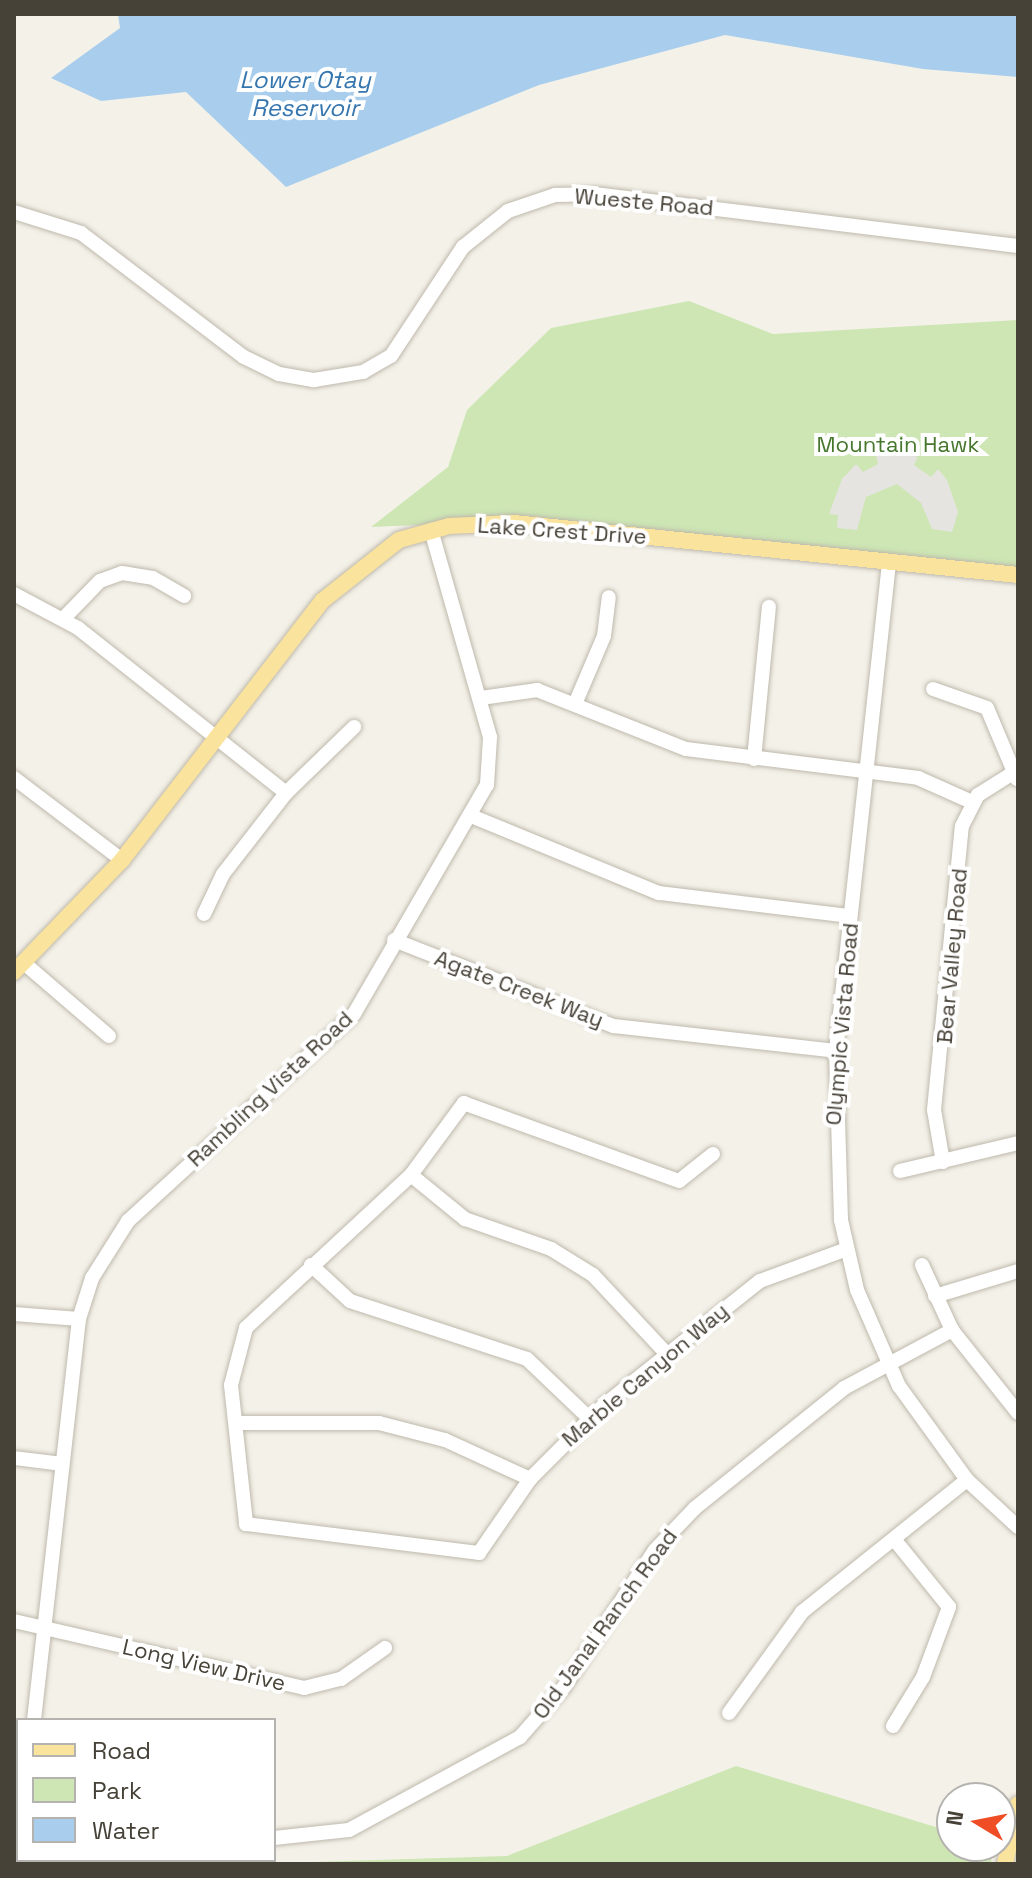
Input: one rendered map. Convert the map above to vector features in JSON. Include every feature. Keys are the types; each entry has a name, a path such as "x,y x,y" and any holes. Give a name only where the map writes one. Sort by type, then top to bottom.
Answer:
{"main road":[{"name":"Lake Crest Drive","path":"19,967 122,860 339,583 399,540 431,530 514,523 1018,575"},
{"path":"1005,1864 1018,1804"}],"street":[{"name":"Wueste Road","path":"14,212 81,233 244,357 279,374 314,380 363,372 391,356 463,247 508,211 555,195 594,194 1018,246"},
{"name":"Rambling Vista Road","path":"34,1718 79,1319 98,1267 128,1221 340,1029 367,996 394,940 471,816 491,764 481,698 431,530"},
{"name":"Olympic Vista Road","path":"889,563 836,1051 833,1149 847,1249 887,1364 967,1480 1018,1527"},
{"path":"64,618 100,581 122,573 153,578 184,596"},
{"path":"14,594 64,618 286,793"},
{"path":"575,704 604,636 609,597"},
{"path":"754,759 769,607"},
{"path":"481,698 537,690 686,749 935,782 972,802 1016,776 987,708 933,689"},
{"path":"204,914 223,874 286,793 354,727"},
{"path":"14,778 122,860"},
{"name":"Bear Valley Road","path":"943,1162 934,1110 962,826 972,802"},
{"path":"471,816 659,893 850,916"},
{"name":"Agate Creek Way","path":"394,940 597,1021 836,1051"},
{"path":"19,967 109,1036"},
{"path":"530,1479 465,1447 379,1423 236,1423 232,1370 246,1328 411,1175 440,1145 457,1109 472,1102 679,1181 713,1154"},
{"path":"900,1171 1018,1143"},
{"path":"411,1175 465,1219 551,1249 593,1275 667,1354"},
{"name":"Marble Canyon Way","path":"236,1423 246,1524 391,1537 468,1556 483,1548 530,1479 589,1418 667,1354 760,1281 847,1249"},
{"path":"311,1265 350,1301 527,1359 589,1418"},
{"path":"922,1265 952,1330 1018,1413"},
{"path":"935,1296 1018,1271"},
{"path":"14,1314 79,1319"},
{"name":"Old Janal Ranch Road","path":"276,1838 361,1825 520,1737 564,1687 674,1528 832,1397 952,1330"},
{"path":"14,1458 62,1464"},
{"path":"729,1713 786,1628 967,1480"},
{"path":"893,1726 923,1677 949,1607 894,1539"},
{"name":"Long View Drive","path":"14,1621 304,1688 341,1679 385,1648"}],"green space":[{"name":"Mountain Hawk","path":"689,301 773,334 1018,320 1018,577 490,522 371,527 448,467 467,410 551,328"},
{"path":"736,1766 936,1827 936,1862 991,1862 246,1864 507,1856"},
{"path":"14,1816 16,1862 241,1864 14,1864"}],"shaded area":[{"path":"892,452 918,457 914,465 931,477 938,469 947,480 958,512 952,532 932,529 921,503 897,484 866,497 857,530 837,528 838,515 829,514 842,479 856,464 863,472 878,464 876,455"}],"water":[{"name":"Lower Otay Reservoir","path":"118,14 1018,14 1018,77 923,69 725,35 539,85 286,187 186,92 101,101 51,78 120,28"}]}
